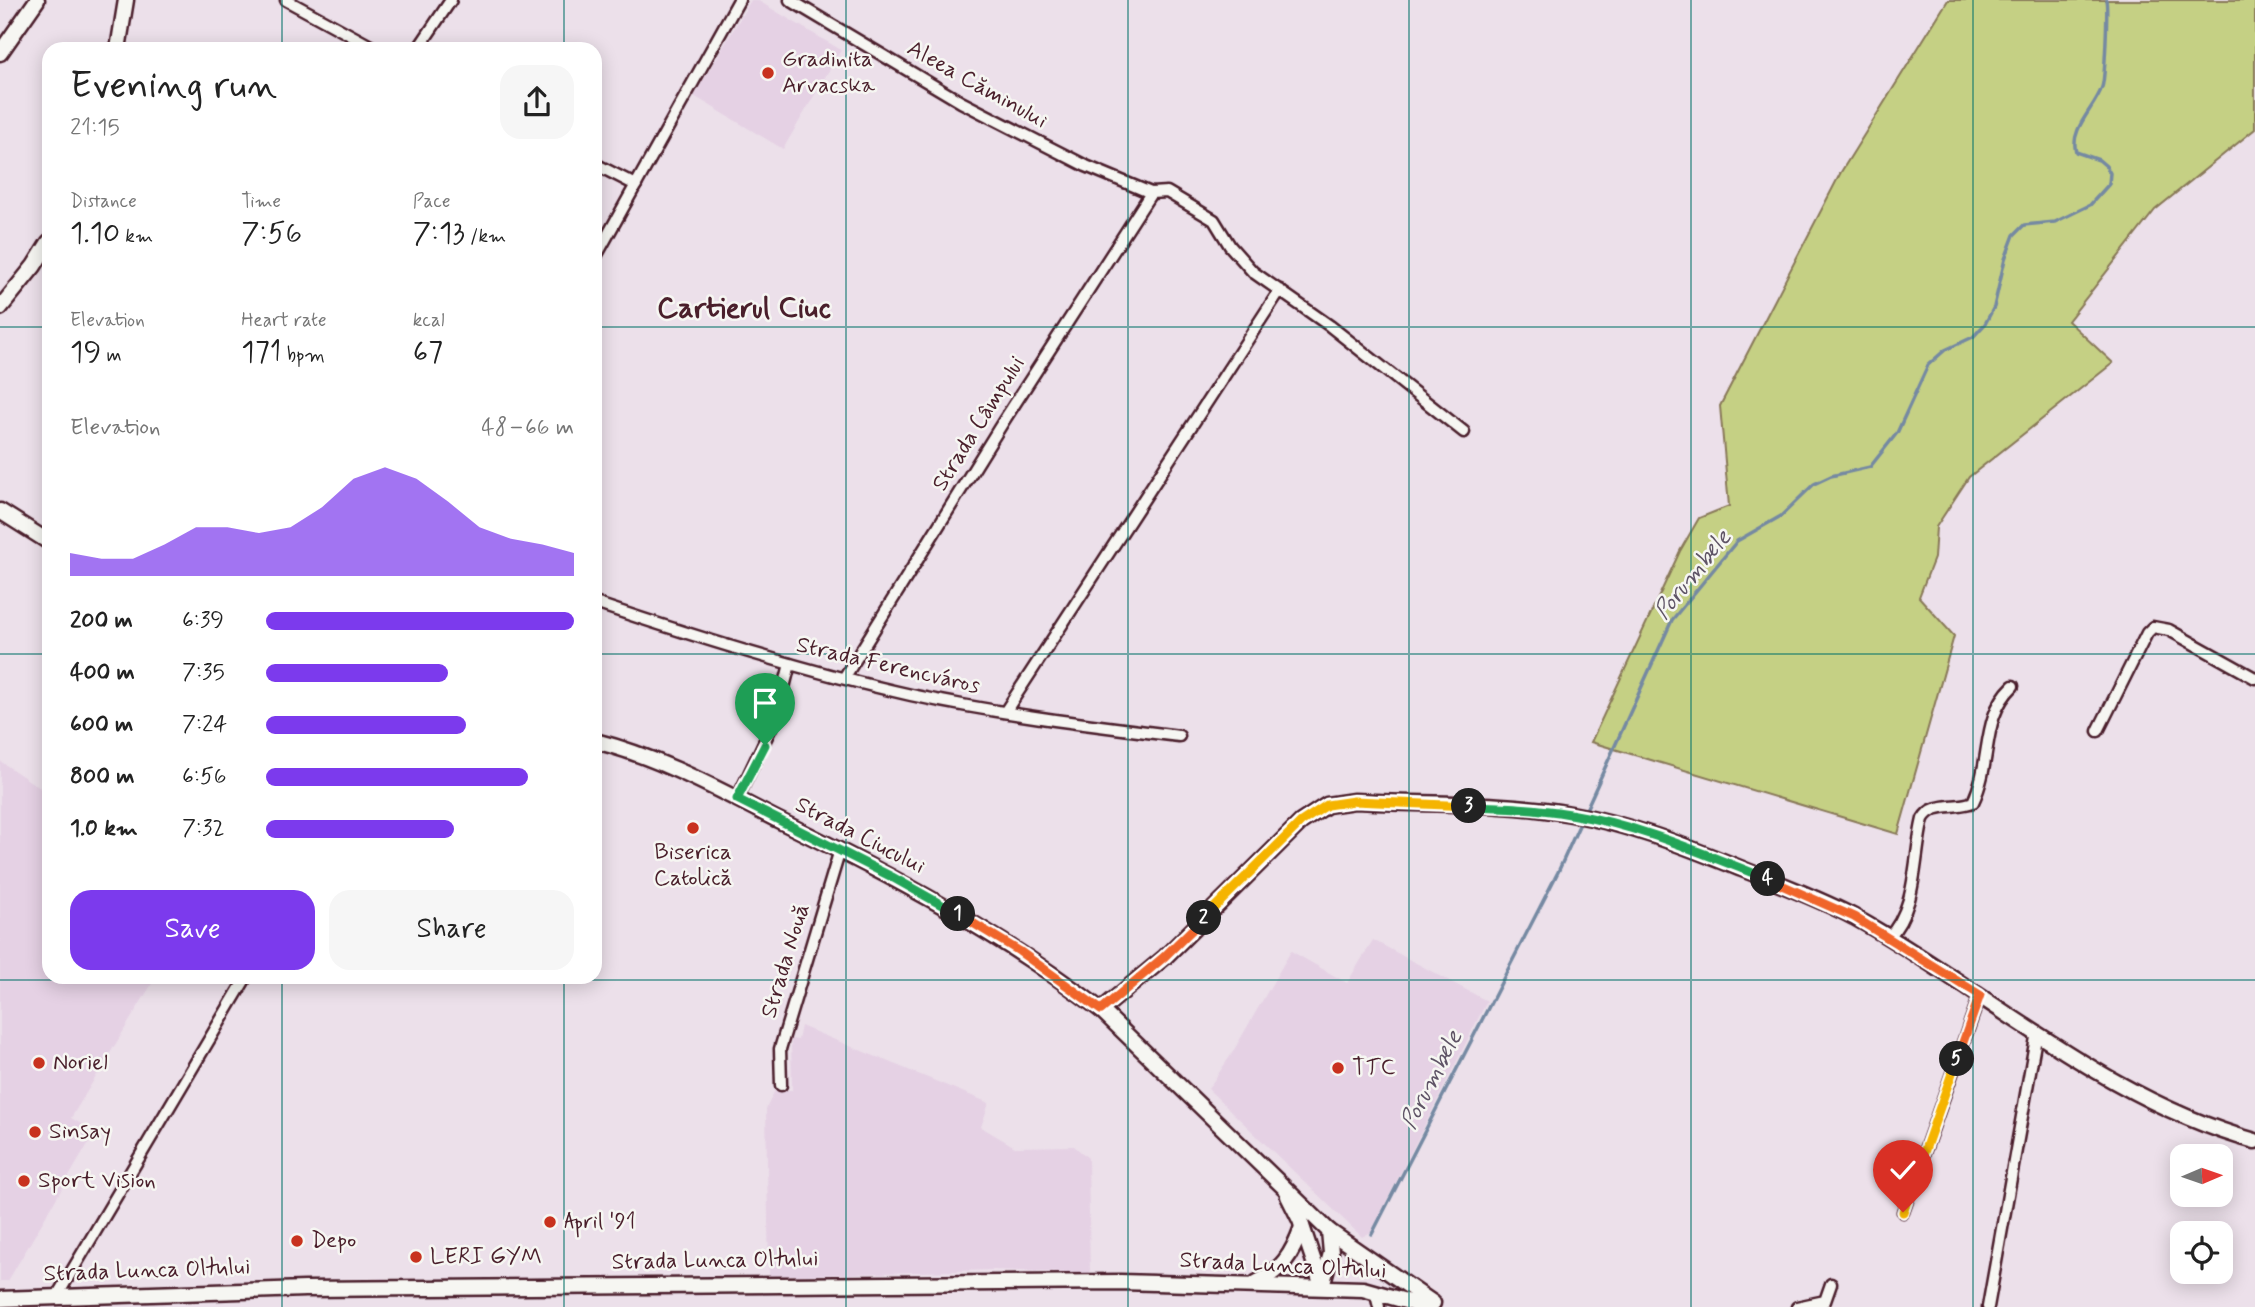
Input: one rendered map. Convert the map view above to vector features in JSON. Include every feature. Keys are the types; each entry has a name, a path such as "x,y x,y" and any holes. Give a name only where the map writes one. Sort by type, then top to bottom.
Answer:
{"main road":[{"path":"0,52 37,0"},
{"path":"119,42 126,0"},
{"path":"0,307 42,251"},
{"path":"0,511 42,538"},
{"name":"Strada Ciucului","path":"602,743 640,754 840,850 1019,951 1101,1010 1272,1173"},
{"path":"1101,1010 1136,981 1301,822 1327,805 1354,801 1519,808 1569,813 1686,847 1804,894 1888,938 2117,1082 2169,1110 2255,1141"},
{"path":"1272,1173 1293,1204 1322,1286"},
{"path":"1272,1173 1329,1231 1430,1300 1436,1307"},
{"path":"1254,1284 1281,1268 1295,1246 1302,1227"},
{"path":"1322,1286 1331,1253 1329,1231"},
{"name":"Strada Lunca Oltului","path":"0,1299 292,1289 808,1282 1254,1284 1375,1290 1427,1307"}],"street":[{"path":"286,0 363,42"},
{"path":"423,42 452,0"},
{"path":"602,246 739,0"},
{"name":"Aleea Căminului","path":"790,0 961,102 1086,166 1151,193 1167,192 1214,220 1230,246 1253,272 1330,326 1464,432"},
{"path":"602,168 636,185"},
{"name":"Strada Câmpului","path":"844,678 1003,422 1151,193"},
{"path":"1005,712 1280,290"},
{"name":"Strada Ferencváros","path":"602,605 790,664 844,678 1005,712 1179,736"},
{"path":"2098,731 2147,633 2153,627 2169,630 2255,678"},
{"path":"737,799 777,715 790,664"},
{"path":"1888,938 1898,927 1905,911 1923,819 1927,812 1936,808 1964,806 1973,802 1986,769 1994,709 2012,686"},
{"name":"Strada Nouă","path":"781,1085 780,1049 840,850"},
{"path":"57,1296 242,984"},
{"path":"1903,1212 1980,995"},
{"path":"1988,1307 2037,1032"},
{"path":"1797,1307 1825,1301 1831,1283"},
{"path":"1375,1290 1379,1307"}],"shaded area":[{"name":"Gradinita Arvacska","path":"751,0 757,0 841,50 783,149 694,96"},
{"path":"0,761 42,789 42,984 152,984 71,1118 95,1132 8,1281 0,1281"},
{"path":"1373,940 1487,1001 1371,1232 1362,1237 1208,1089 1231,1055 1291,951 1347,983"},
{"path":"801,1026 989,1103 981,1127 1015,1147 1074,1146 1088,1158 1090,1274 993,1270 769,1276 766,1109 775,1090 792,1090 791,1039 798,1040"}],"green space":[{"path":"1948,0 2255,0 2255,129 2155,210 2068,321 2113,363 1969,477 1936,527 1934,558 1919,597 1954,636 1898,834 1591,742 1680,551 1699,518 1729,506 1720,406 1841,172"}],"waterway":[{"name":"Porumbele","path":"1584,814 1672,620 1737,541 1781,516 1814,484 1831,476 1870,467 1897,433 1928,365 1945,350 1973,337 1985,324 1994,307 2005,259 2014,235 2024,225 2055,222 2090,205 2109,184 2110,173 2106,166 2099,160 2076,152 2075,143 2079,127 2102,87 2106,0"},
{"name":"Porumbele","path":"1372,1234 1558,872 1581,821"}],"place":[{"name":"Gradinita Arvacska","path":"768,73"},
{"name":"Biserica Catolică","path":"693,828"},
{"name":"Noriel","path":"39,1063"},
{"name":"TTC","path":"1338,1068"},
{"name":"Sinsay","path":"35,1132"},
{"name":"Sport Vision","path":"24,1181"},
{"name":"April '91","path":"550,1222"},
{"name":"Depo","path":"297,1241"},
{"name":"LERI GYM","path":"416,1257"}],"district":[{"name":"Cartierul Ciuc","path":"744,308"}],"route":[{"path":"765,745 737,799 864,862 937,902 1062,979 1101,1010 1164,957 1311,813 1336,802 1519,808 1569,813 1632,829 1686,847 1804,894 1854,917 1980,995 1903,1212"}]}
